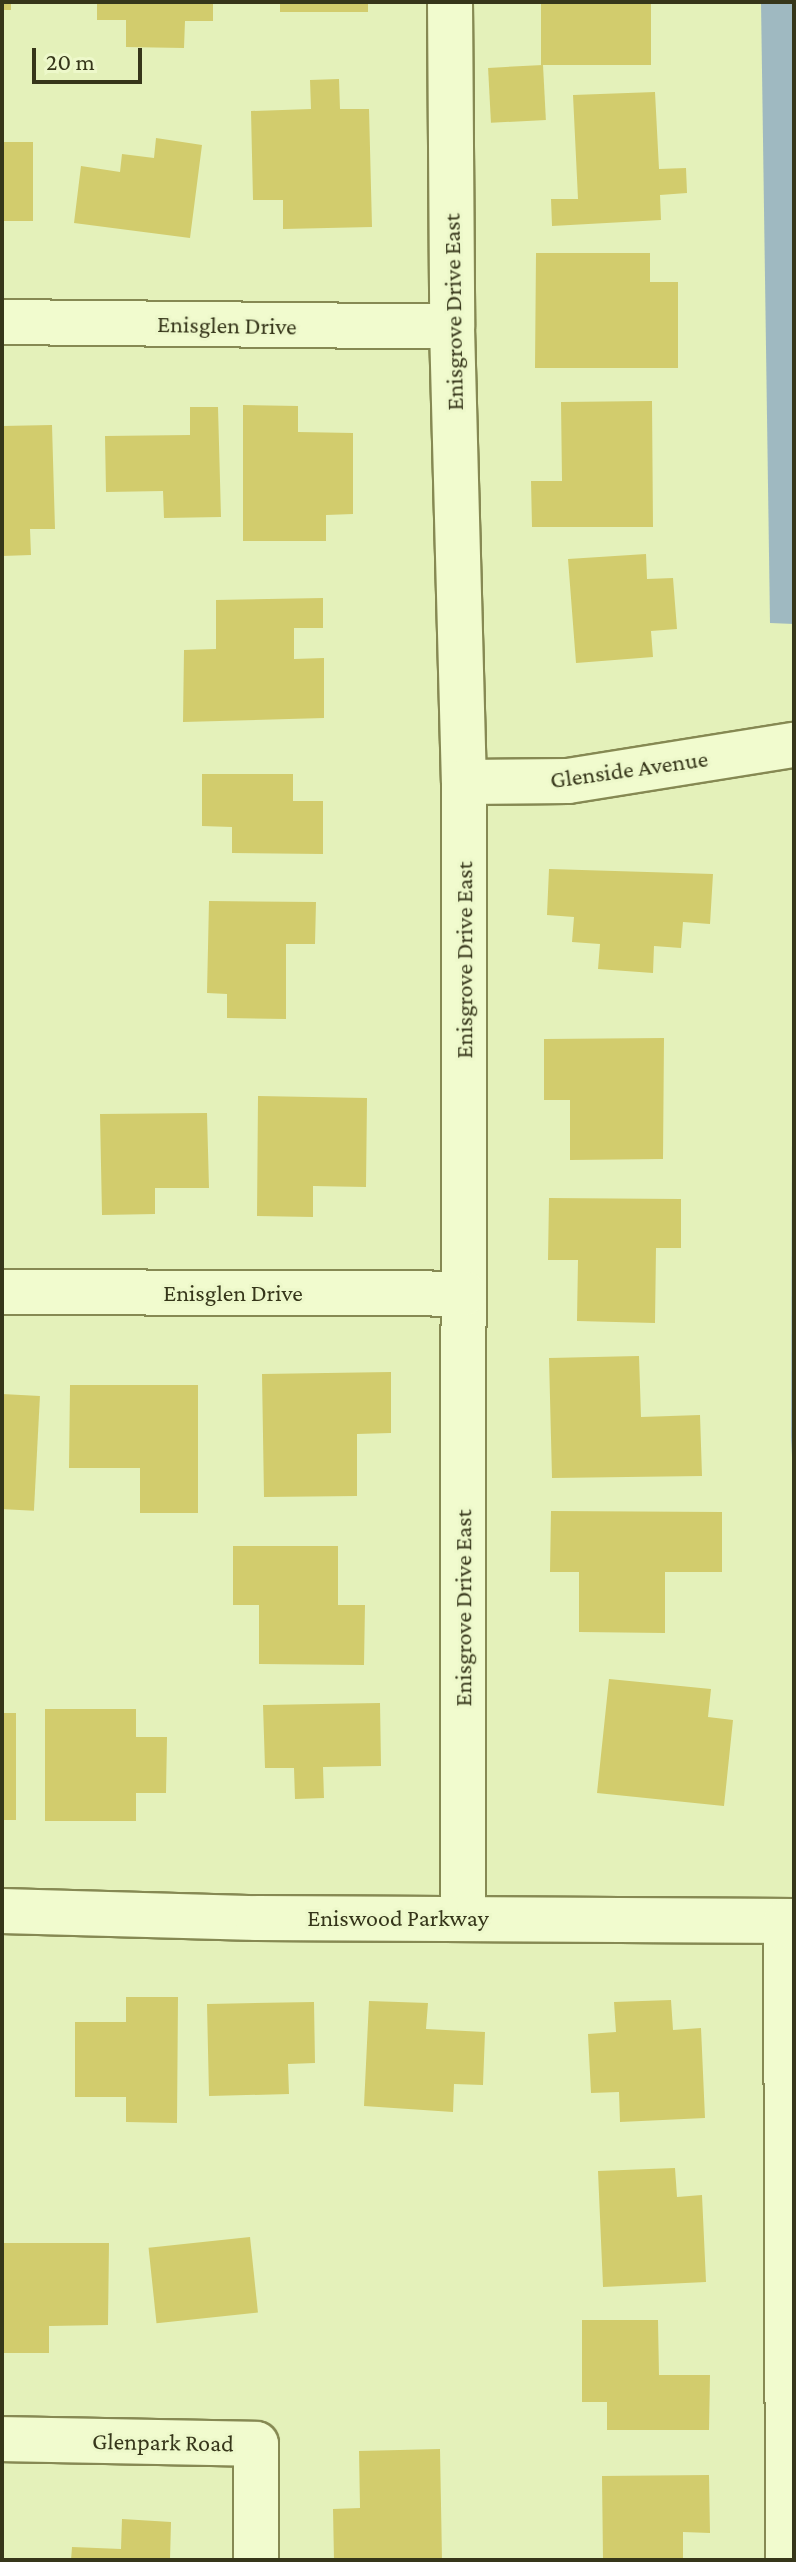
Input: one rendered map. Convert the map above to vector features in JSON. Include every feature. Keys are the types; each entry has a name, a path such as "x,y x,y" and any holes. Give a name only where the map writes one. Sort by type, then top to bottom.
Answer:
{"street":[{"name":"Enisgrove Drive East","path":"450,2 452,327 464,782 463,1918"},
{"name":"Enisglen Drive","path":"2,322 452,327"},
{"name":"Glenside Avenue","path":"464,782 568,781 794,745"},
{"name":"Enisglen Drive","path":"2,1292 464,1294"},
{"name":"Eniswood Parkway","path":"2,1911 790,1921"},
{"path":"788,2560 790,1921"},
{"name":"Glenpark Road","path":"2,2439 256,2444 256,2560"}],"water":[{"path":"761,2 794,2 794,624 770,623"},
{"path":"794,842 794,1496 791,1437"}],"building":[{"path":"2,2 11,2 11,10 2,10"},
{"path":"97,2 213,2 213,21 185,21 184,48 126,47 126,20 97,20"},
{"path":"280,2 368,2 368,12 280,12"},
{"path":"541,2 651,2 651,65 541,65"},
{"path":"543,65 546,120 491,123 488,68"},
{"path":"339,79 340,109 369,109 372,227 283,229 283,200 253,200 251,111 311,109 310,80"},
{"path":"655,92 659,169 686,168 687,193 660,195 661,220 552,226 551,199 578,199 573,95"},
{"path":"156,138 202,145 190,238 74,223 81,166 120,172 122,154 154,158"},
{"path":"2,142 33,142 33,221 2,221"},
{"path":"536,253 650,253 650,282 678,282 678,368 535,368"},
{"path":"652,401 653,527 532,527 531,481 562,481 561,402"},
{"path":"243,405 298,406 298,432 353,433 353,514 326,515 326,541 243,541"},
{"path":"190,407 218,407 221,517 164,518 163,491 106,492 105,436 190,435"},
{"path":"52,425 55,529 30,529 31,555 2,556 2,426"},
{"path":"646,554 647,579 673,578 677,629 651,631 653,657 576,663 568,559"},
{"path":"323,598 323,628 294,628 294,659 324,658 324,718 183,722 184,650 216,649 216,600"},
{"path":"202,774 293,774 293,801 323,801 323,854 232,853 232,827 202,826"},
{"path":"549,869 713,874 710,924 683,922 681,948 654,946 653,973 598,969 600,944 572,942 574,917 547,915"},
{"path":"209,901 316,902 315,944 286,944 286,1019 227,1018 227,994 207,993"},
{"path":"664,1038 663,1159 570,1160 570,1100 544,1100 544,1039"},
{"path":"258,1096 367,1098 366,1187 313,1186 313,1217 257,1216"},
{"path":"207,1113 209,1188 155,1188 155,1214 102,1215 100,1114"},
{"path":"549,1198 681,1199 681,1248 656,1248 655,1323 577,1321 578,1260 548,1260"},
{"path":"639,1356 641,1417 700,1415 702,1476 552,1478 549,1358"},
{"path":"391,1372 391,1433 357,1434 357,1496 264,1497 262,1374"},
{"path":"70,1385 198,1385 198,1513 140,1513 140,1468 69,1468"},
{"path":"2,1394 40,1396 34,1511 2,1509"},
{"path":"551,1511 722,1512 722,1572 665,1572 665,1633 579,1632 579,1572 550,1572"},
{"path":"233,1546 338,1546 338,1605 365,1605 364,1665 259,1664 259,1605 233,1605"},
{"path":"609,1679 711,1689 708,1717 733,1720 724,1806 597,1793"},
{"path":"380,1703 381,1766 323,1767 324,1798 295,1799 294,1768 265,1768 263,1705"},
{"path":"45,1709 136,1709 136,1737 167,1737 166,1793 136,1793 136,1821 45,1821"},
{"path":"2,1713 16,1713 16,1820 2,1820"},
{"path":"126,1997 178,1997 177,2123 126,2122 126,2097 75,2097 75,2022 126,2022"},
{"path":"671,2000 673,2030 701,2028 705,2118 620,2122 619,2092 591,2093 588,2034 616,2032 614,2002"},
{"path":"369,2001 428,2003 426,2029 485,2032 483,2085 454,2084 453,2112 364,2106"},
{"path":"314,2002 315,2063 288,2064 289,2094 209,2096 207,2004"},
{"path":"675,2168 677,2197 702,2195 706,2282 603,2287 598,2171"},
{"path":"250,2237 258,2313 157,2323 149,2248"},
{"path":"2,2243 109,2243 108,2325 49,2326 49,2353 2,2353"},
{"path":"582,2320 658,2320 659,2375 710,2375 709,2430 607,2430 607,2402 582,2402"},
{"path":"440,2449 442,2560 334,2560 333,2509 360,2508 359,2451"},
{"path":"709,2475 710,2533 683,2532 683,2560 603,2560 602,2476"},
{"path":"122,2519 171,2522 170,2560 71,2560 72,2547 121,2549"}]}
